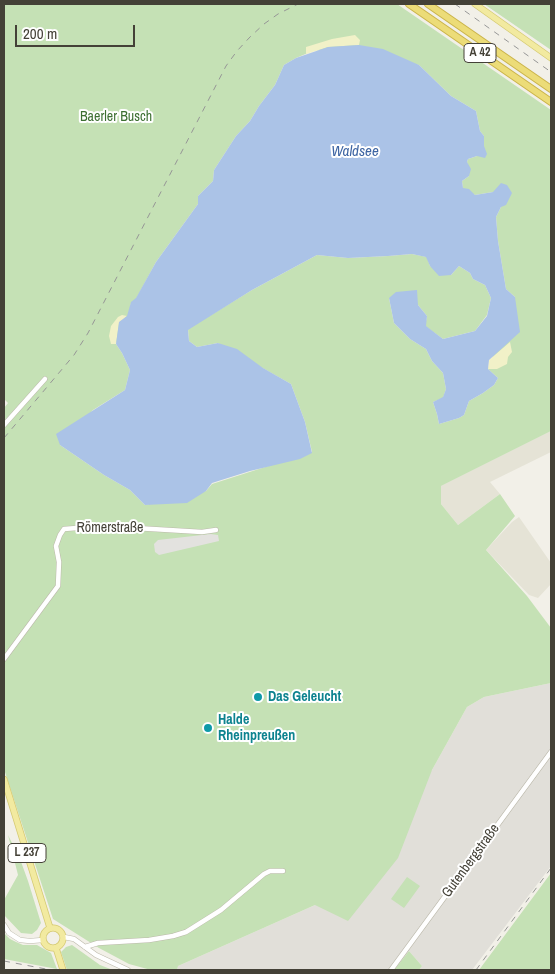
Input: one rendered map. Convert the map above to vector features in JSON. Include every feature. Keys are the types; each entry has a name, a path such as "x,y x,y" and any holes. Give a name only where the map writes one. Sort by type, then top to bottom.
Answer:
{"highway":[{"name":"A 42","path":"409,4 551,102"},
{"name":"A 42","path":"428,4 551,89"}],"main road":[{"path":"475,4 551,58"},
{"name":"L 237","path":"4,779 50,928"},
{"path":"50,928 59,929 64,937 61,945 56,948 49,947 43,940 44,934 50,928"},
{"path":"56,948 63,970"}],"street":[{"path":"4,425 45,379"},
{"name":"Römerstraße","path":"4,659 58,586 59,562 56,546 64,528 102,526 202,532 216,530"},
{"name":"Gutenbergstraße","path":"391,970 551,752"},
{"path":"85,947 98,943 149,940 186,932 221,910 264,874 283,871"},
{"path":"4,926 9,933 20,940 43,940"},
{"path":"64,937 74,939 104,959 128,970"}],"shaded area":[{"path":"551,431 551,452 490,482 500,494 458,525 441,504 441,486"},
{"path":"519,517 551,563 551,584 538,598 529,595 486,550"},
{"path":"211,534 218,535 219,541 159,555 155,552 154,544 158,540"},
{"path":"551,683 551,866 472,970 419,970 422,966 409,951 394,970 177,970 178,966 315,905 432,770 467,707 484,697"}],"green space":[{"name":"Baerler Busch","path":"4,4 397,4 551,110 551,431 441,486 441,504 458,525 500,494 515,516 486,550 527,596 551,628 551,683 484,697 467,707 432,770 398,858 348,921 315,905 178,966 177,970 151,970 129,964 99,948 53,919 4,769 4,408 8,403 4,399","holes":["315,50 419,65 451,96 476,111 480,131 484,136 484,146 477,156 468,159 469,176 462,181 463,189 475,195 493,192 501,207 496,217 498,241 506,289 515,297 488,369 498,378 494,385 469,401 464,415 439,424 433,402 443,398 446,389 443,373 432,361 426,349 410,339 394,323 389,298 418,305 427,316 425,326 443,339 475,331 487,315 491,298 485,285 473,279 470,273 459,266 451,275 430,266 427,257 412,254 348,258 317,255 252,290 188,329 189,341 197,347 218,343 291,384 305,422 312,452 212,484 206,491 145,505 130,490 60,445 93,410 125,390 130,370 116,344 129,313 131,303 136,299 156,262 198,204 198,196 213,181 214,170 236,136 250,121 275,85 284,65"]},
{"path":"484,4 551,4 551,50"},
{"path":"8,835 20,859 41,923 32,934 21,933 4,915 4,900 18,875"},
{"path":"551,873 551,970 479,970"},
{"path":"407,877 420,886 404,908 391,899"},
{"path":"4,933 10,939 23,945 37,945 51,953 57,969 4,959"},
{"path":"72,945 100,965 113,970 67,970 61,952 66,947"},
{"path":"409,951 422,966 419,970 394,970"}],"sand":[{"path":"355,35 360,40 359,45 328,47 306,54 306,47 332,39"},
{"path":"122,315 127,316 119,323 116,344 111,344 109,336 111,326"},
{"path":"510,342 512,352 508,357 507,364 497,369 488,369 489,360"}],"water":[{"name":"Waldsee","path":"359,45 383,49 419,65 451,96 476,111 480,131 484,136 484,146 487,154 485,158 477,156 468,159 467,162 471,169 469,176 462,181 463,188 469,189 475,195 493,192 501,183 507,185 512,193 506,205 501,207 496,217 506,289 515,297 520,332 489,360 488,369 498,378 494,385 469,401 464,415 439,424 433,402 443,397 446,389 443,373 432,361 426,349 410,339 394,323 389,298 396,292 417,290 418,305 427,316 426,326 443,339 475,331 487,316 491,298 485,285 473,279 470,273 459,266 451,275 439,276 430,266 426,257 412,254 348,258 317,255 252,290 188,330 189,341 197,347 218,343 237,349 263,368 291,384 305,422 312,453 300,459 250,471 212,483 206,491 187,503 145,505 130,490 60,445 56,434 125,390 130,370 116,344 119,322 127,316 131,302 136,298 156,262 198,204 198,196 213,181 214,170 236,136 250,121 275,85 284,65 296,58 328,47"}],"railway":[{"path":"4,438 74,355 88,333 226,66 237,51 264,24 278,14 298,4"},
{"path":"455,4 551,72"},
{"path":"476,970 551,868"},
{"path":"4,961 51,970"}],"place":[{"name":"Das Geleucht","path":"258,697"},
{"name":"Halde Rheinpreußen","path":"208,728"}]}
